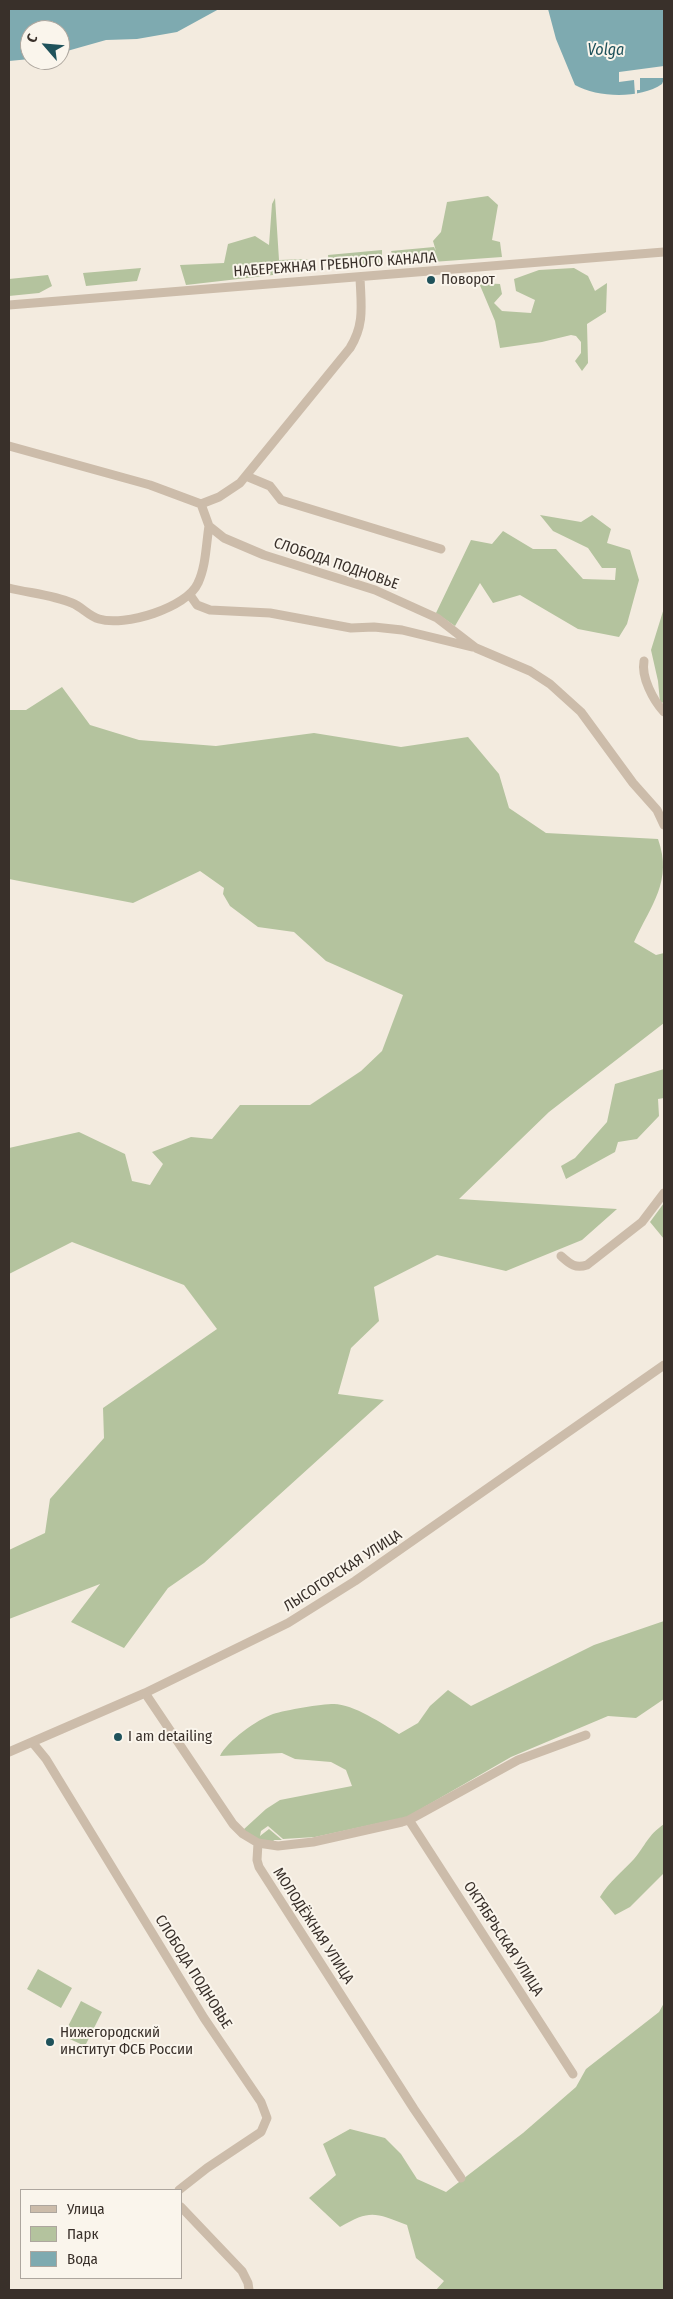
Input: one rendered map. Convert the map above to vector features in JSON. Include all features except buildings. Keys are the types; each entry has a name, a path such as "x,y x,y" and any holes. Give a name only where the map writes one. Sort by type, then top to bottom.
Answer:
{"street":[{"name":"НАБЕРЕЖНАЯ ГРЕБНОГО КАНАЛА","path":"9,305 664,252"},
{"path":"9,446 150,485 200,504 219,497 240,484 350,348 358,335 361,322 360,277"},
{"path":"246,476 270,486 281,500 441,548"},
{"path":"9,588 71,603 98,619 117,621 145,616 190,595 198,585 202,572 208,526 200,504"},
{"name":"СЛОБОДА ПОДНОВЬЕ","path":"208,526 224,538 264,555 375,590 421,610 444,623 476,648 530,671 564,695 581,712 633,783 658,810 664,825"},
{"path":"190,595 197,605 210,610 270,613 351,628 374,627 402,630 476,648"},
{"path":"644,661 644,674 655,702 664,712"},
{"path":"561,1256 571,1265 579,1268 587,1265 642,1222 664,1193"},
{"name":"ЛЫСОГОРСКАЯ УЛИЦА","path":"9,1752 145,1693 288,1623 355,1581 664,1365"},
{"path":"145,1693 233,1824 243,1834 258,1843 290,1846 409,1820 518,1760 586,1735"},
{"name":"СЛОБОДА ПОДНОВЬЕ","path":"32,1742 46,1759 204,2018 262,2102 266,2112 267,2122 261,2132 207,2168 180,2189"},
{"name":"ОКТЯБРЬСКАЯ УЛИЦА","path":"409,1820 573,2074"},
{"name":"МОЛОДЁЖНАЯ УЛИЦА","path":"258,1843 256,1860 259,1867 414,2110 461,2178"},
{"path":"182,2208 242,2271 248,2282 249,2290"}],"green space":[{"path":"488,196 498,205 492,240 500,242 502,257 432,262 433,257 431,262 396,263 391,251 434,247 436,251 433,241 441,232 447,202"},
{"path":"275,198 279,260 308,259 273,275 186,285 180,265 224,263 228,244 255,236 269,245 272,204"},
{"path":"382,250 382,263 329,266 328,255"},
{"path":"141,268 137,281 86,286 83,273"},
{"path":"574,268 588,276 595,291 607,283 606,312 587,324 588,363 582,371 575,361 581,353 581,342 576,336 571,335 542,342 500,348 495,321 479,283 500,284 502,294 494,303 502,311 531,313 535,300 516,291 514,279 539,270"},
{"path":"48,275 52,286 39,293 9,296 9,279"},
{"path":"540,515 581,522 592,515 611,529 607,543 630,550 639,580 627,624 619,637 578,629 520,595 493,603 480,583 455,626 436,613 471,540 492,544 503,531 533,549 556,549 583,579 615,580 616,568 602,568 588,548 553,531"},
{"path":"664,608 664,703 660,702 658,681 651,650"},
{"path":"62,687 90,725 139,740 216,746 314,733 401,747 468,737 499,774 509,808 546,833 658,839 663,868 658,892 634,942 656,955 664,953 664,1023 549,1112 459,1199 617,1209 582,1240 506,1271 437,1255 374,1287 379,1321 351,1348 338,1394 384,1400 204,1563 168,1588 124,1648 71,1622 100,1584 9,1619 9,1550 45,1533 50,1499 104,1438 103,1408 217,1329 184,1285 72,1242 9,1274 9,1148 79,1132 125,1154 132,1181 150,1185 163,1164 152,1152 191,1137 212,1139 240,1105 310,1105 361,1071 382,1051 403,995 326,961 294,932 258,927 230,906 223,894 224,888 200,871 133,903 9,879 9,710 26,710"},
{"path":"664,1069 664,1098 658,1099 659,1116 637,1139 618,1142 615,1152 566,1179 561,1166 575,1158 607,1122 615,1084"},
{"path":"664,1203 664,1239 650,1222"},
{"path":"664,1621 664,1699 636,1718 608,1716 511,1757 407,1817 315,1837 283,1839 268,1826 261,1831 260,1836 269,1829 282,1840 273,1840 276,1842 256,1840 243,1830 266,1809 280,1800 352,1786 346,1770 331,1762 295,1759 282,1753 220,1756 236,1737 273,1714 328,1704 342,1705 368,1715 399,1734 418,1723 430,1706 448,1690 471,1706 594,1645"},
{"path":"664,1824 664,1873 630,1907 615,1915 600,1897 634,1859 650,1837"},
{"path":"38,1969 72,1988 61,2008 27,1989"},
{"path":"81,2001 102,2012 85,2046 63,2036"},
{"path":"664,2003 664,2290 436,2290 444,2281 416,2258 407,2225 380,2216 366,2215 340,2227 309,2198 336,2175 323,2144 350,2129 385,2138 401,2154 417,2179 446,2192 523,2133 576,2087 586,2069 659,2012"}],"water":[{"path":"9,9 219,9 177,32 137,39 106,40 70,50 70,20 20,20 20,60 9,61"},
{"name":"Volga","path":"548,9 664,9 664,79 662,84 642,92 619,95 595,92 575,85 556,39"}],"pier":[{"path":"664,66 664,78 640,78 640,90 637,90 637,95 635,95 634,80 619,82 619,72"}],"place":[{"name":"Поворот","path":"431,280"},
{"name":"I am detailing","path":"118,1737"},
{"name":"Нижегородский институт ФСБ России","path":"50,2042"}]}
